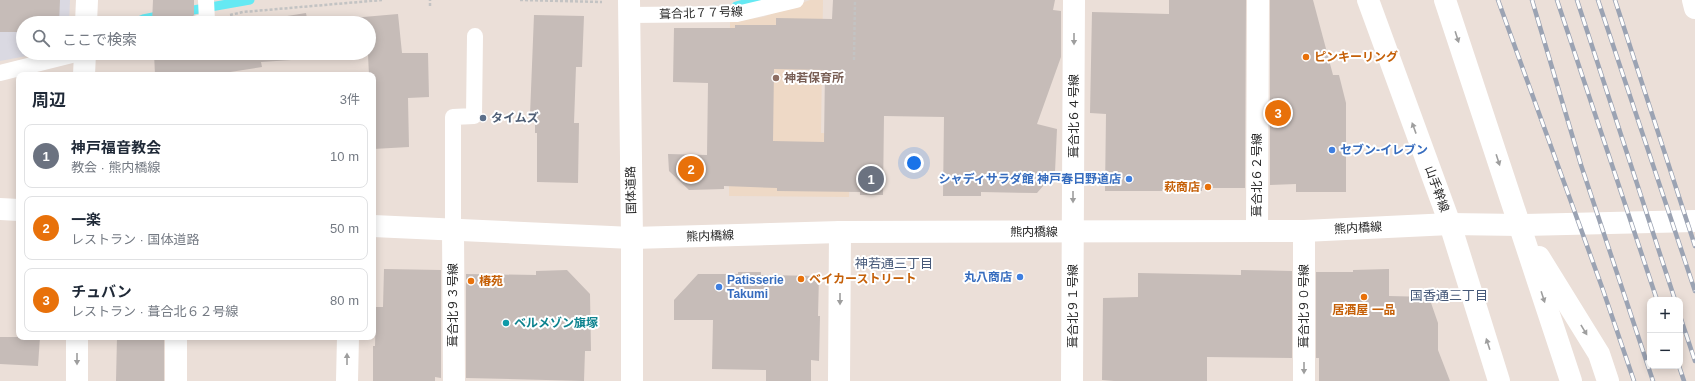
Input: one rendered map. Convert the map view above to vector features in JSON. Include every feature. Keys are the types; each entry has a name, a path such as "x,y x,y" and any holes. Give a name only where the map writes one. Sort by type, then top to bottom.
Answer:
{"street":[{"path":"86,16 87,0"},
{"name":"葺合北６４号線","path":"1073,232 1074,0"},
{"name":"葺合北６２号線","path":"1257,230 1258,0"},
{"name":"山手幹線","path":"1368,0 1450,224 1499,381"},
{"path":"1444,0 1571,381"},
{"path":"1693,0 1695,8"},
{"name":"国体道路","path":"629,6 632,381"},
{"path":"84,72 85,60"},
{"path":"0,209 16,210"},
{"name":"熊内橋線","path":"376,226 632,238 840,232 1304,231 1450,224 1520,225 1695,221"},
{"path":"1520,225 1598,354 1608,381"},
{"name":"葺合北９３号線","path":"453,230 454,381"},
{"name":"葺合北９０号線","path":"1304,231 1304,381"},
{"path":"839,381 840,232"},
{"name":"葺合北９１号線","path":"1072,381 1073,232"},
{"path":"77,340 77,381"},
{"path":"176,340 176,381"},
{"path":"347,381 348,340"}],"lane":[{"name":"葺合北７７号線","path":"629,6 737,14 796,0"},
{"path":"453,230 453,117 474,116 475,36"},
{"path":"0,72 51,60"}],"path":[{"path":"205,12 243,12 382,0"},
{"path":"430,0 430,6"},
{"path":"520,0 629,6"},
{"path":"854,60 855,0"}],"shaded area":[{"path":"0,0 70,0 69,16 16,16 16,58 0,61"},
{"name":"神若保育所","path":"810,0 823,0 821,133 850,134 849,197 729,196 730,22 763,17"}],"building":[{"path":"0,0 60,0 59,16 16,16 16,32 0,32"},
{"path":"153,0 194,0 193,16 152,16"},
{"path":"833,0 1055,0 1053,10 1061,11 1061,57 1037,124 1057,129 1055,172 1037,193 981,192 981,196 943,196 944,117 884,116 883,195 860,195 860,192 777,191 777,188 724,186 724,189 689,190 669,171 668,154 707,155 708,83 673,82 674,28 735,28 735,25 776,25 776,18 832,19","holes":["774,69 825,70 824,142 773,141"]},
{"path":"1169,0 1246,0 1245,188 1202,188 1202,191 1105,191 1106,114 1090,113 1092,12 1169,14"},
{"path":"1270,0 1313,0 1333,75 1339,75 1346,103 1346,192 1296,192 1296,184 1270,185"},
{"path":"306,13 307,16 287,16"},
{"path":"398,14 402,53 428,53 429,97 408,98 409,147 376,149 376,72 369,72 368,60 376,60 375,16"},
{"path":"534,15 584,16 582,67 576,67 574,123 579,123 578,183 537,182 537,133 535,133 535,115 530,115"},
{"path":"154,60 292,60 261,62 262,67 230,72 155,72"},
{"path":"384,269 441,270 441,378 435,377 435,381 373,381 373,346 375,346 376,340 376,307 383,307"},
{"path":"1389,269 1389,296 1429,297 1438,323 1438,350 1450,381 1319,381 1319,358 1316,358 1316,272 1353,272 1353,270"},
{"path":"567,270 590,294 591,351 585,351 584,381 466,378 466,274 536,275 536,271"},
{"path":"1241,270 1292,271 1292,358 1207,357 1207,381 1102,380 1103,298 1138,297 1138,273 1241,275"},
{"path":"738,272 761,272 761,275 819,276 819,361 811,360 811,381 766,381 766,370 712,369 713,320 674,320 674,300 698,274 738,274"},
{"path":"0,337 16,337 16,340 40,340 38,366 0,364"},
{"path":"117,340 164,340 164,381 116,381"}],"waterway":[{"path":"182,12 250,0"},
{"path":"736,6 759,0"},
{"path":"158,16 163,15"}],"railway":[{"path":"1498,0 1603,290 1634,381"},
{"path":"1532,0 1581,165 1653,381"},
{"path":"1557,0 1656,297"},
{"path":"1577,0 1674,297"},
{"path":"1598,0 1695,291"},
{"path":"1615,0 1695,246"},
{"path":"1683,325 1695,361"},
{"path":"1680,369 1684,381"}],"place":[{"name":"ピンキーリング","path":"1306,57"},
{"name":"神若保育所","path":"776,78"},
{"name":"チュバン","path":"1278,113"},
{"name":"タイムズ","path":"483,118"},
{"name":"セブン-イレブン","path":"1332,150"},
{"name":"一楽","path":"691,169"},
{"name":"神戸福音教会","path":"871,179"},
{"name":"シャディサラダ館 神戸春日野道店","path":"1129,179"},
{"name":"萩商店","path":"1208,187"},
{"name":"丸八商店","path":"1020,277"},
{"name":"ベイカーストリート","path":"801,279"},
{"name":"椿苑","path":"471,281"},
{"name":"Patisserie Takumi","path":"719,287"},
{"name":"居酒屋 一品","path":"1364,297"},
{"name":"ベルメゾン旗塚","path":"506,323"}],"district":[{"name":"神若通三丁目","path":"894,263"},
{"name":"国香通三丁目","path":"1449,295"}]}
